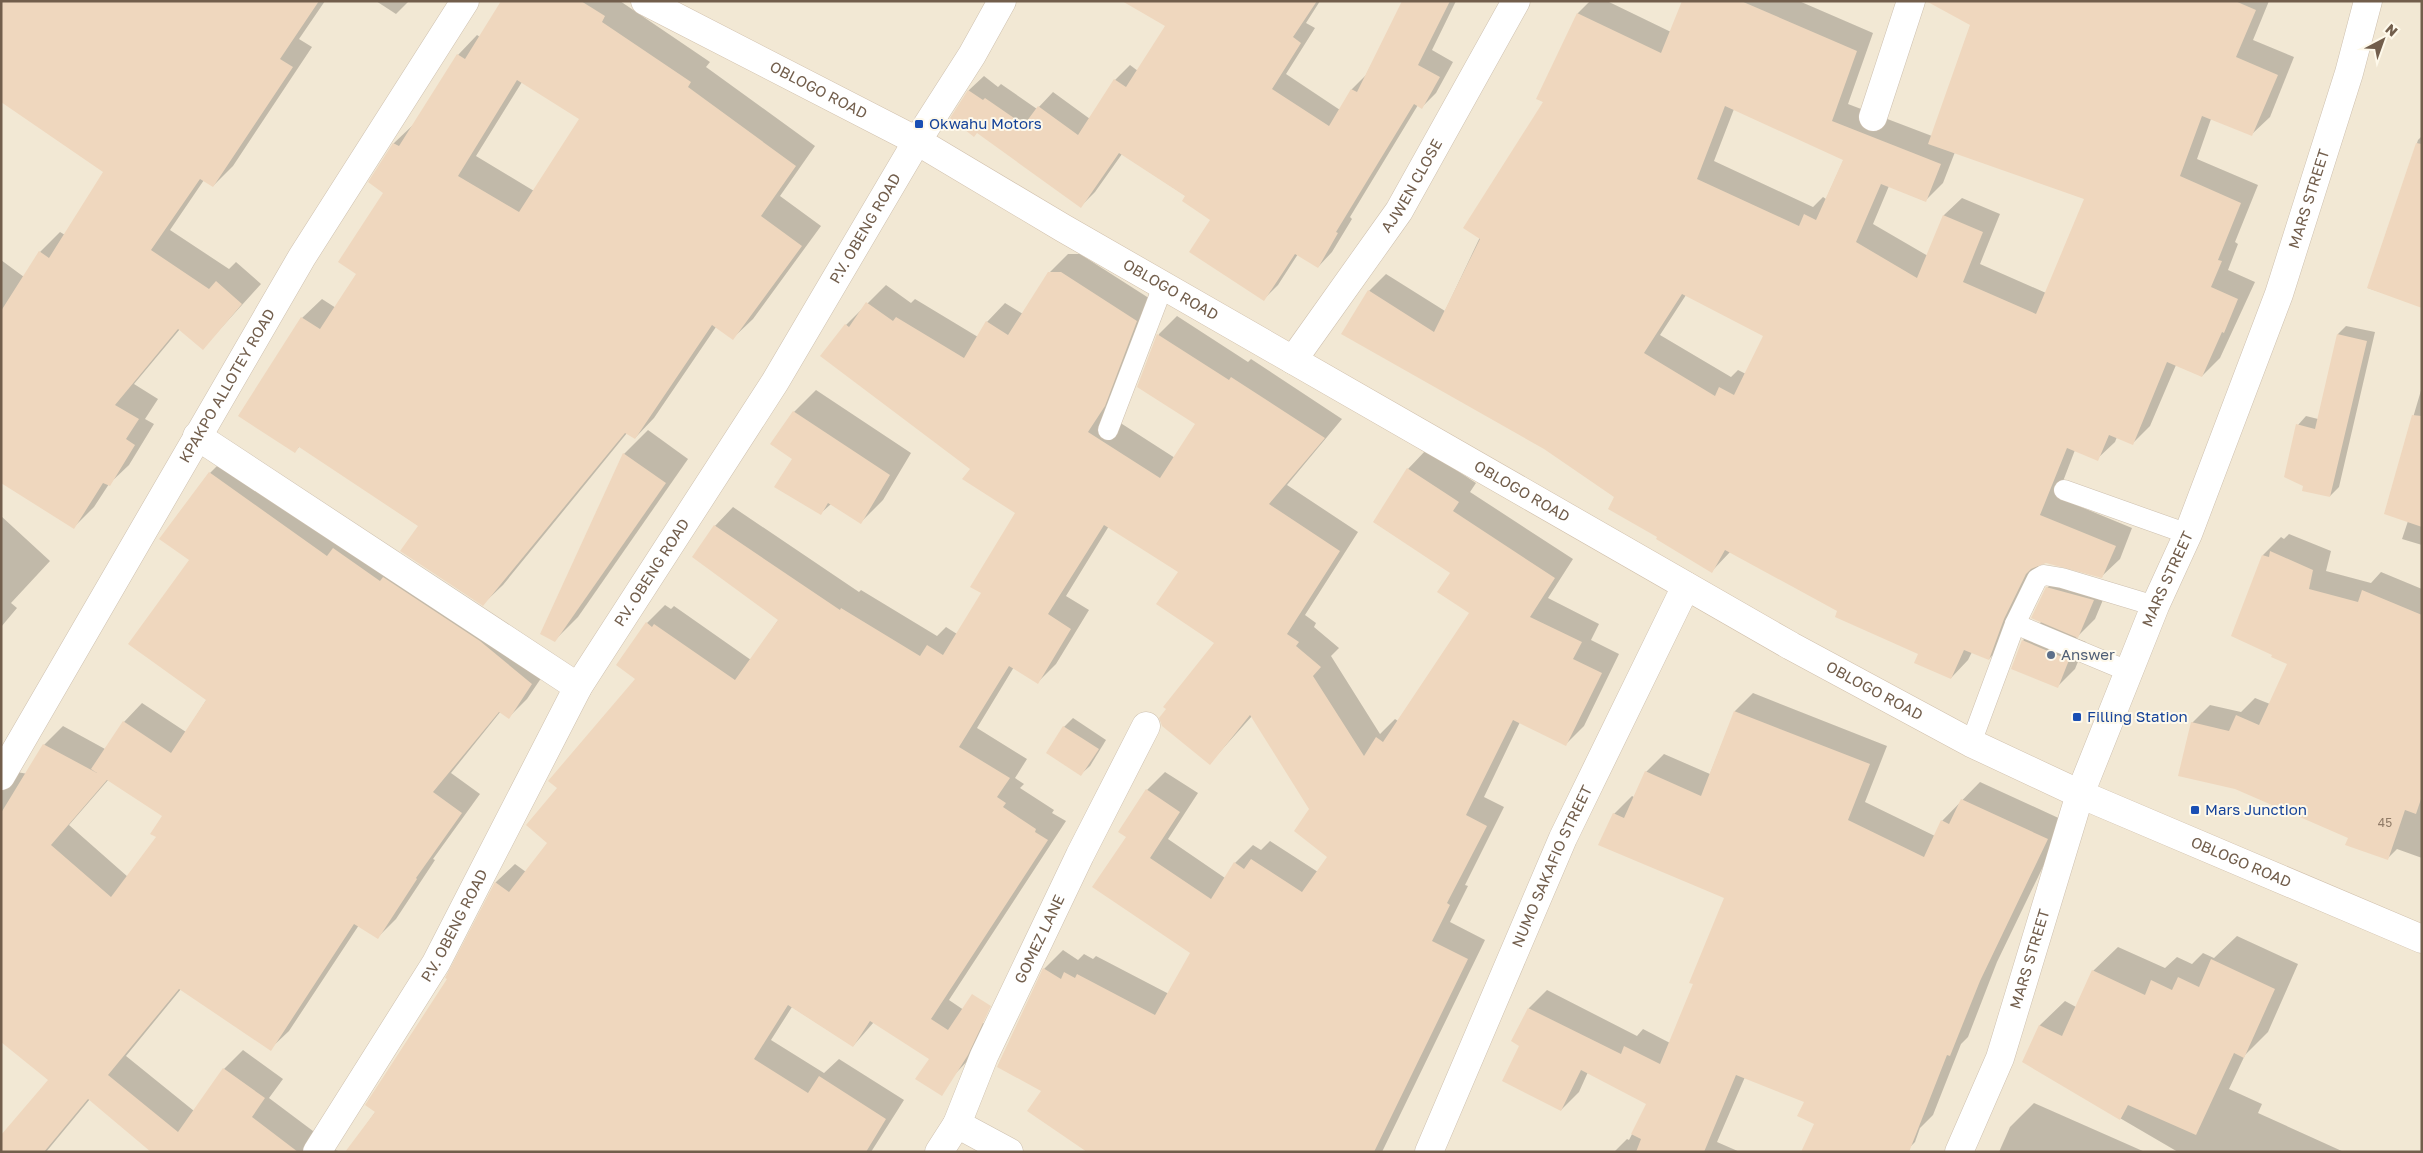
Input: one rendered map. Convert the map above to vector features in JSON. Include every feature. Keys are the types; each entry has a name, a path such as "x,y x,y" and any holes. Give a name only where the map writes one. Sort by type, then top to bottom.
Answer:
{"street":[{"name":"KPAKPO ALLOTEY ROAD","path":"1,776 302,257 465,1"},
{"name":"OBLOGO ROAD","path":"644,1 917,140 1163,286 1686,586 1791,646 1971,743 2080,794 2422,939"},
{"name":"P.V. OBENG ROAD","path":"317,1152 436,963 578,687 775,382 917,140 972,55 1002,1"},
{"name":"AJWEN CLOSE","path":"1293,360 1398,211 1516,1"},
{"path":"1874,117 1911,1"},
{"name":"MARS STREET","path":"1959,1152 2000,1058 2080,794 2155,606 2188,534 2279,294 2350,73 2368,1"},
{"path":"197,436 578,687"},
{"name":"NUMO SAKAFIO STREET","path":"1429,1152 1562,838 1686,586"},
{"name":"GOMEZ LANE","path":"939,1152 957,1124 984,1056 1080,855 1146,726"},
{"path":"957,1124 1009,1152"}],"lane":[{"path":"1108,430 1163,286"},
{"path":"2064,490 2188,534"},
{"path":"1971,743 2015,624 2036,579 2044,575 2155,606"},
{"path":"2015,624 2130,672"}],"shaded area":[{"path":"1,1 2422,1 2422,1152 1,1152"}],"building":[{"path":"1,1 319,1 280,59 293,67 213,187 200,179 151,250 209,289 216,281 242,304 203,350 178,329 115,405 139,419 126,439 135,445 110,486 103,483 74,529 1,483 1,311 39,251 49,258 103,172 1,102"},
{"path":"501,1 581,1 605,16 602,22 691,82 688,87 796,166 761,216 802,246 733,340 712,325 635,439 625,433 483,606 400,551 418,526 299,447 295,453 238,416 301,317 320,329 356,274 338,262 383,193 368,182 393,143 399,146 457,54 465,59","holes":["517,80 579,119 519,212 458,176"]},
{"path":"1122,1 1317,1 1293,37 1301,43 1272,89 1329,126 1351,89 1357,92 1402,1 1450,1 1418,65 1440,77 1422,109 1414,104 1336,232 1338,233 1318,268 1295,254 1264,301 1189,252 1210,220 1182,201 1185,196 1119,153 1081,208 977,133 974,137 950,118 968,90 983,100 985,98 1024,125 1038,106 1078,135 1114,79 1126,87 1165,26"},
{"path":"1682,1 1741,1 1857,51 1832,121 1941,164 1926,202 1881,184 1856,242 1917,278 1943,215 1983,232 1963,282 2036,314 2084,199 1928,144 1970,25 1926,1 2235,1 2256,10 2236,57 2278,75 2252,136 2202,116 2180,176 2241,203 2218,260 2222,261 2211,287 2238,299 2224,333 2222,332 2202,377 2167,362 2133,445 2109,435 2098,461 2067,448 2040,515 2116,546 2102,578 2046,563 2031,569 2026,574 2004,619 1989,660 1964,650 1951,679 1914,663 1918,654 1835,617 1837,611 1725,550 1712,573 1656,539 1657,537 1608,509 1614,497 1544,449 1341,334 1368,290 1434,332 1480,239 1463,228 1543,102 1536,99 1577,13 1661,53","holes":["1725,106 1843,160 1816,220 1804,214 1799,226 1697,179","1682,294 1763,336 1734,395 1719,387 1715,396 1644,353"]},
{"path":"2416,143 2422,144 2422,308 2367,288"},
{"path":"1048,272 1061,272 1137,321 1105,406 1088,432 1160,478 1195,424 1137,387 1157,334 1229,380 1231,377 1325,438 1269,504 1340,551 1287,634 1299,642 1296,646 1321,667 1313,676 1364,756 1376,737 1383,742 1469,613 1437,592 1450,573 1373,522 1407,468 1459,502 1453,511 1555,578 1530,617 1582,642 1573,659 1602,673 1566,746 1513,720 1466,815 1487,826 1447,903 1450,905 1432,941 1468,959 1374,1152 1087,1152 1027,1111 1041,1091 997,1067 1043,968 1061,979 1064,972 1075,978 1077,974 1155,1015 1190,953 1092,887 1126,837 1118,832 1146,789 1180,812 1150,858 1211,899 1234,862 1244,869 1251,859 1302,892 1327,857 1294,831 1309,809 1250,715 1210,765 1162,726 1159,718 1166,709 1163,707 1214,643 1156,604 1178,572 1104,525 1048,614 1071,629 1038,684 1009,666 959,747 1010,778 997,797 1006,803 1003,807 1036,829 1035,832 1048,840 931,1019 948,1030 972,994 991,1006 968,1055 942,1096 915,1079 929,1059 870,1021 853,1047 788,1005 754,1059 808,1093 819,1076 886,1119 866,1152 345,1152 375,1112 365,1105 447,979 445,978 495,882 509,892 547,843 526,825 557,788 548,781 635,679 616,665 646,622 652,627 654,624 735,680 778,620 692,557 714,525 840,610 841,608 920,656 927,645 943,655 981,593 970,587 1015,513 962,479 970,469 820,356 845,324 849,327 866,302 893,321 896,317 964,358 986,321 1008,335"},
{"path":"2337,334 2367,341 2330,497 2302,491 2303,486 2284,477 2296,424 2315,429"},
{"path":"793,411 890,475 861,524 828,503 821,515 774,487 792,459 770,444"},
{"path":"2412,415 2422,416 2422,527 2384,514"},
{"path":"623,453 666,483 555,642 540,634"},
{"path":"209,472 327,556 333,548 380,581 383,577 480,641 532,684 509,719 499,712 433,792 462,813 416,878 378,939 354,924 271,1051 179,989 108,1075 178,1132 223,1068 265,1098 252,1117 298,1152 151,1152 88,1099 44,1152 1,1152 1,1135 48,1080 1,1042 1,813 43,744 97,773 91,769 123,721 171,753 206,700 128,644 189,560 159,539","holes":["107,780 162,816 150,834 156,837 111,897 51,845"]},
{"path":"2270,551 2313,570 2309,589 2358,602 2362,590 2422,615 2422,796 2416,814 2405,810 2388,860 2345,845 2348,838 2235,789 2178,776 2191,722 2229,731 2236,715 2259,725 2287,664 2231,636 2262,555 2269,557"},
{"path":"2046,587 2094,600 2078,638 2031,618"},
{"path":"2022,640 2069,660 2058,688 2011,669"},
{"path":"1734,711 1870,764 1848,820 1924,857 1941,820 1949,824 1961,799 2048,839 1980,981 1950,1056 1947,1055 1909,1152 1801,1152 1814,1124 1797,1116 1804,1102 1736,1075 1704,1152 1636,1152 1641,1139 1631,1134 1646,1104 1581,1070 1561,1111 1502,1081 1519,1046 1511,1041 1528,1008 1621,1054 1624,1046 1660,1064 1693,984 1689,983 1724,898 1598,845 1613,813 1624,818 1645,771 1701,796"},
{"path":"1063,726 1099,749 1081,776 1046,753"},
{"path":"2211,959 2275,989 2244,1058 2234,1053 2196,1135 2128,1105 2120,1120 2022,1062 2039,1025 2062,1036 2092,970 2145,995 2151,980 2172,990 2178,977 2199,987"}],"place":[{"name":"Okwahu Motors","path":"919,124"},
{"name":"Answer","path":"2051,655"},
{"name":"Filling Station","path":"2077,717"},
{"name":"Mars Junction","path":"2195,810"}]}
